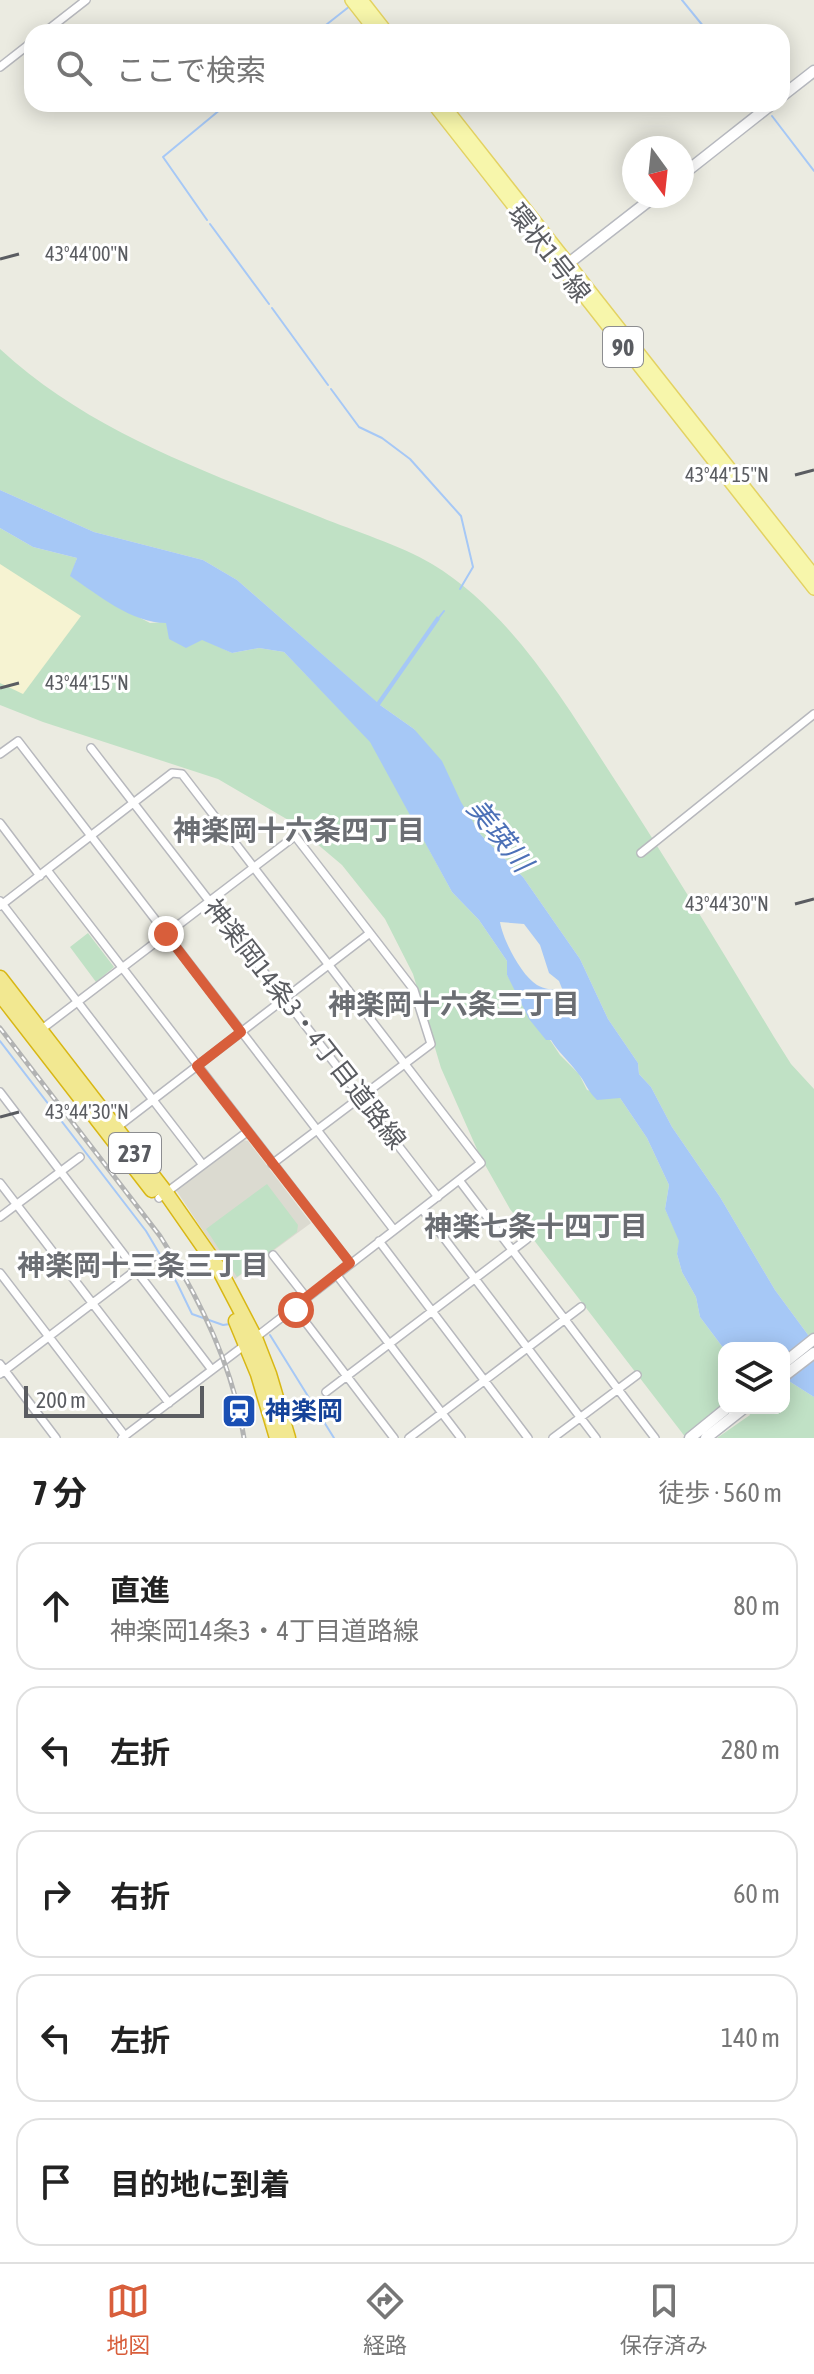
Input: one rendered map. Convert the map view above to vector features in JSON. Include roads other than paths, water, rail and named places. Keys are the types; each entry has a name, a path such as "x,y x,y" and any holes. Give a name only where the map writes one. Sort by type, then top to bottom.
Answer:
{"highway":[{"name":"237","path":"0,978 37,1033 219,1269 250,1341 269,1374 288,1438"},
{"name":"237","path":"0,994 37,1033"},
{"name":"237","path":"250,1341 277,1438"}],"main road":[{"path":"351,0 362,5 380,24"},
{"path":"362,5 372,24"},
{"name":"環状1号線","path":"440,112 814,575"},
{"name":"環状1号線","path":"449,112 814,589"}],"street":[{"path":"55,24 86,0"},
{"path":"0,67 24,48"},
{"path":"790,90 814,71"},
{"path":"694,166 762,112"},
{"path":"565,266 640,208"},
{"path":"641,853 814,714"},
{"path":"2,749 18,741 394,1230"},
{"name":"神楽岡14条3・4丁目道路線","path":"91,748 438,1197"},
{"path":"0,1273 123,1437 481,1163 182,774 172,773 1,904 203,1165"},
{"path":"0,823 40,876"},
{"path":"37,1033 295,836 414,990 431,1044 272,1164"},
{"path":"47,870 350,1263"},
{"path":"112,1131 370,933"},
{"path":"0,1092 212,1370"},
{"path":"162,1196 247,1132"},
{"path":"0,1217 80,1157"},
{"path":"459,1180 655,1438"},
{"path":"0,1183 169,1403"},
{"path":"422,1209 596,1438"},
{"path":"326,1392 527,1239"},
{"path":"379,1241 528,1438"},
{"path":"273,1255 306,1297"},
{"path":"56,1438 2,1370 153,1257"},
{"path":"336,1274 461,1438"},
{"path":"294,1307 394,1438"},
{"path":"409,1438 581,1307"},
{"path":"790,1358 814,1339"},
{"path":"790,1371 814,1353"},
{"path":"553,1438 637,1375"},
{"path":"698,1436 721,1414"},
{"path":"698,1436 734,1414"}],"water":[{"path":"0,490 94,532 203,560 237,580 377,702 437,616 440,619 380,705 414,729 442,761 481,835 523,877 580,959 608,1019 638,1063 639,1074 651,1087 672,1127 720,1197 775,1290 814,1343 814,1397 790,1382 790,1342 719,1342 700,1317 696,1297 682,1272 677,1254 679,1241 665,1209 669,1185 647,1138 620,1098 597,1100 551,1040 546,1040 529,1019 507,975 507,961 479,920 452,892 370,742 284,652 259,648 232,653 202,640 186,648 169,639 166,623 128,613 70,576 77,558 33,547 0,528","holes":["500,922 524,924 540,945 549,973 559,981 563,991 537,985 531,980 514,956"]}],"waterway":[{"path":"682,0 702,24"},
{"path":"327,24 350,6"},
{"path":"207,220 163,157 217,112"},
{"path":"772,116 814,171"},
{"path":"210,224 269,304"},
{"path":"272,308 328,385"},
{"path":"331,389 359,427 382,438 410,459 461,516 473,567 460,589"},
{"path":"437,620 444,611"},
{"path":"0,1041 146,1231 192,1314 223,1325 230,1324"},
{"path":"270,1335 334,1438"}],"railway":[{"path":"0,1028 160,1236 174,1259 201,1307 223,1358 244,1438"}],"place":[{"name":"神楽岡","path":"239,1411"}],"district":[{"name":"神楽岡十六条四丁目","path":"299,830"},
{"name":"神楽岡十六条三丁目","path":"454,1004"},
{"name":"神楽七条十四丁目","path":"536,1226"},
{"name":"神楽岡十三条三丁目","path":"143,1265"}],"water label":[{"name":"美瑛川","path":"500,835"}]}
